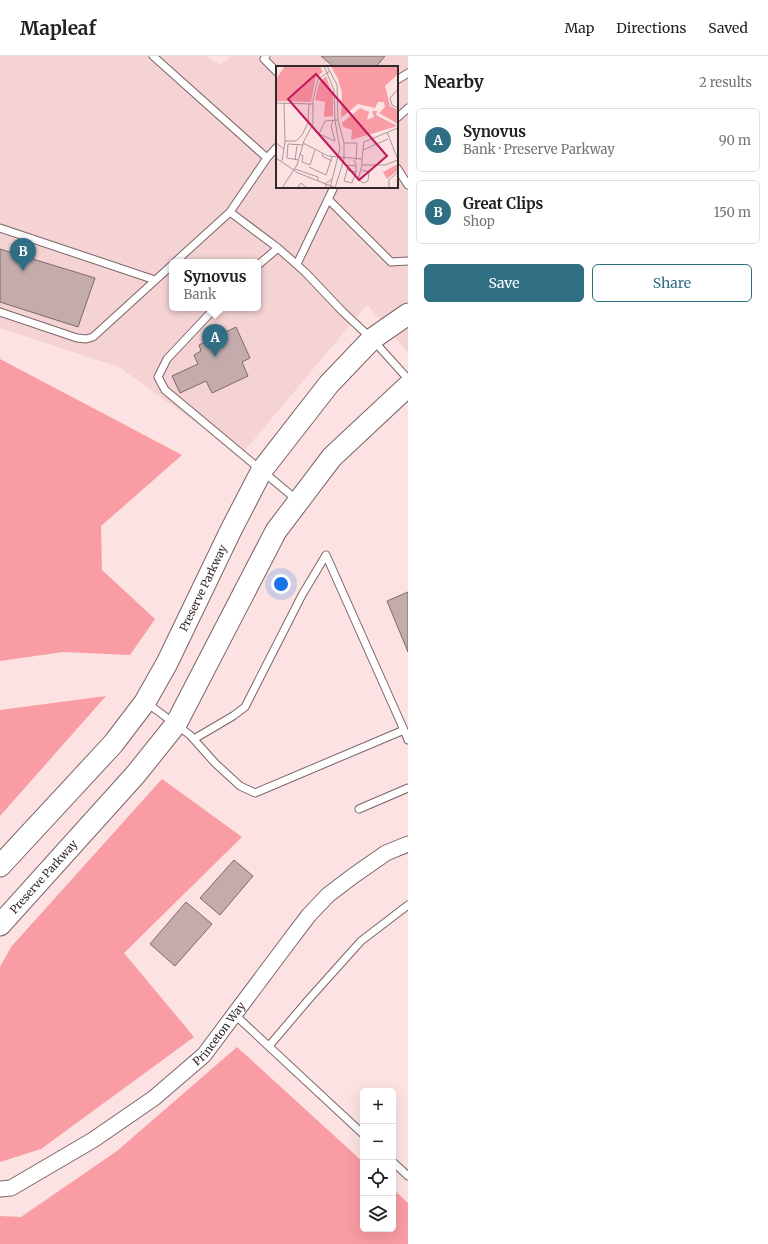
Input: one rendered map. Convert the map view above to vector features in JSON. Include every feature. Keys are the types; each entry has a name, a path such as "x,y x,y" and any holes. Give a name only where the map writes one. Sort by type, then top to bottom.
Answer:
{"street":[{"name":"Preserve Parkway","path":"0,866 113,744 145,702 167,663 231,530 262,470 329,384 372,339 408,314"},
{"name":"Preserve Parkway","path":"0,925 136,774 176,724 276,531 332,457 408,386"},
{"name":"Princeton Way","path":"0,1189 11,1188 93,1140 154,1098 204,1055 309,915 328,895 386,853 408,844"}],"lane":[{"path":"153,56 267,158"},
{"path":"265,58 276,71"},
{"path":"398,79 408,73"},
{"path":"398,117 408,108"},
{"path":"178,259 230,212 267,158 276,148"},
{"path":"398,169 408,184"},
{"path":"297,264 334,188"},
{"path":"328,199 391,262 408,261"},
{"path":"230,212 297,264 372,339 408,379"},
{"path":"0,228 155,280"},
{"path":"261,263 278,248"},
{"path":"0,312 78,338 86,339 93,337 169,268"},
{"path":"212,311 167,359 158,377 165,390 298,501"},
{"path":"194,739 246,707 302,594 326,555 408,740"},
{"path":"145,702 194,739 215,763 240,786 255,793 404,730"},
{"path":"359,809 408,788"},
{"path":"269,1046 361,941 408,905"},
{"path":"234,1014 360,1131"},
{"path":"396,1165 408,1176"}],"shaded area":[{"path":"0,56 207,56 220,65 232,56 408,56 408,352 367,305 241,455 119,367 0,328"},
{"path":"0,359 182,455 101,526 102,570 155,619 130,655 63,652 0,661"},
{"path":"106,696 0,816 0,710"},
{"path":"162,779 242,837 124,953 194,1037 41,1149 0,1162 0,967 11,947"},
{"path":"237,1047 360,1159 360,1232 396,1232 396,1192 408,1203 408,1244 0,1244 0,1216 21,1217 117,1151"}],"building":[{"path":"321,56 385,56 377,66 333,66"},
{"path":"0,249 95,278 78,327 0,302"},
{"path":"236,327 250,358 242,362 248,376 212,393 206,381 180,393 172,376 198,364 194,355 201,351 199,345"},
{"path":"408,592 408,652 387,601"},
{"path":"234,860 253,876 220,915 200,898"},
{"path":"186,902 212,924 175,966 150,944"}],"place":[{"name":"Great Clips","path":"23,271"},
{"name":"Synovus","path":"215,357"}]}
